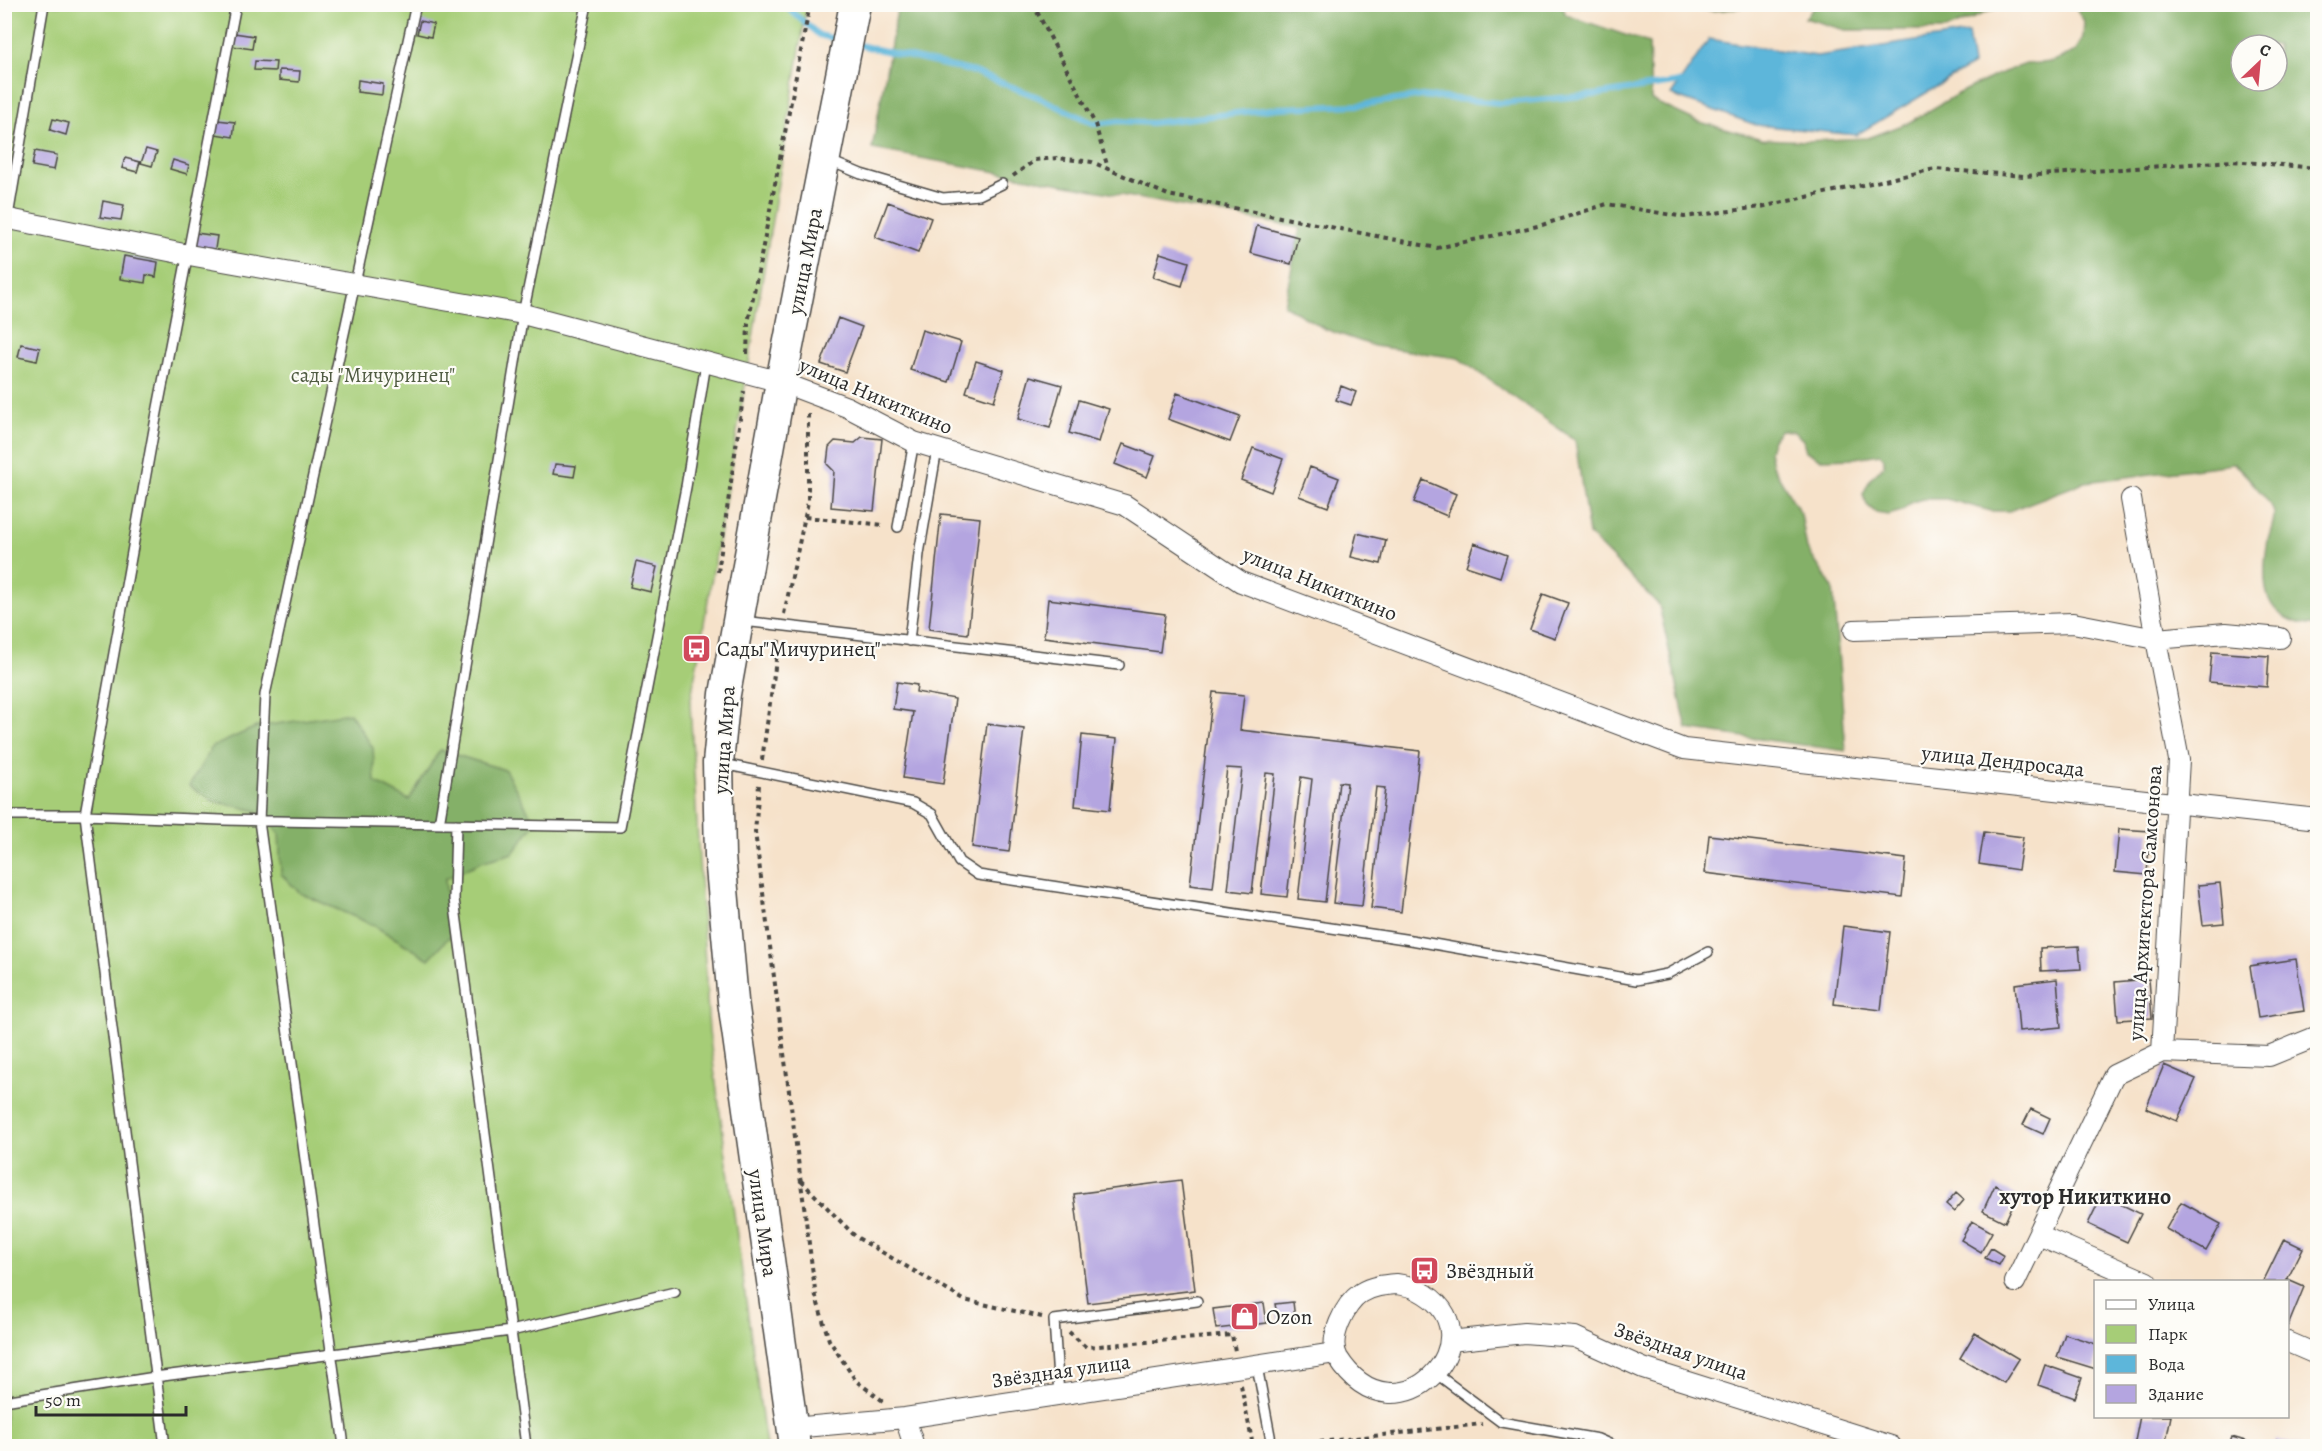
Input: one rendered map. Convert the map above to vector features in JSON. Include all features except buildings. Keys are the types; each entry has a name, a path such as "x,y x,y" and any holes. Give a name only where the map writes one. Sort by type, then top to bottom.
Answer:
{"main road":[{"name":"улица Мира","path":"794,1437 733,1001 720,856 718,763 725,694 738,620 794,387 825,159 855,4"}],"street":[{"name":"улица Никиткино","path":"7,218 189,255 523,314 794,387 847,407 914,442 1125,505 1241,582 1684,749"},
{"name":"улица Архитектора Самсонова","path":"2015,1282 2114,1075 2162,1052 2179,760 2131,499"},
{"path":"1854,630 2073,622 2156,639 2226,633 2280,638"},
{"name":"улица Дендросада","path":"1684,749 2318,819"},
{"path":"2162,1052 2269,1056 2318,1036"},
{"path":"2039,1235 2145,1280"},
{"path":"1396,1284 1417,1289 1432,1300 1442,1312 1448,1326 1450,1341 1446,1362 1438,1375 1427,1386 1411,1394 1396,1397 1382,1396 1360,1386 1349,1376 1335,1353 1336,1337 1348,1305 1361,1293 1378,1286 1396,1284"},
{"name":"Звёздная улица","path":"1450,1341 1524,1333 1575,1337 1643,1368 1891,1446"},
{"path":"2289,1342 2316,1351"},
{"name":"Звёздная улица","path":"794,1437 1335,1353"},
{"path":"905,1418 914,1446"}],"lane":[{"path":"4,240 44,4"},
{"path":"165,1446 85,815 156,418 236,4"},
{"path":"344,1446 259,821 265,695 416,4"},
{"path":"439,824 523,314 587,4"},
{"path":"825,159 861,174 943,198 979,195 1002,184"},
{"path":"4,815 620,826 686,487 706,363"},
{"path":"898,527 914,442"},
{"path":"909,641 919,554 937,449"},
{"path":"738,620 1119,665"},
{"path":"718,763 914,803 932,814 959,862 978,875 1411,940 1636,980 1667,974 1708,952"},
{"path":"456,824 454,899 526,1446"},
{"path":"4,1401 155,1377 511,1331 675,1292"},
{"path":"1059,1395 1054,1320 1197,1301"},
{"path":"1248,1368 1272,1446"},
{"path":"1438,1375 1501,1422 1598,1439 1614,1446"}],"path":[{"path":"718,572 747,374 748,323 810,4"},
{"path":"1033,4 1095,124 1108,169"},
{"path":"1002,184 1035,160 1057,158 1092,162 1168,195 1437,248 1542,225 1607,204 1684,217 1761,207 1935,169 2024,176 2232,161 2318,168"},
{"path":"794,387 808,502 782,626 760,770 754,832 816,1297 829,1341 856,1381 905,1418"},
{"path":"805,517 898,527"},
{"path":"800,1180 856,1237 964,1300 1054,1320 1086,1347 1232,1335 1248,1368 1253,1446"},
{"path":"1283,1446 1501,1422"}],"green space":[{"path":"1817,4 2004,5 1945,30 1845,30 1805,18"},
{"name":"сады \"Мичуринец\"","path":"5,5 807,5 690,704 709,1032 766,1446 5,1446"},
{"path":"898,5 1562,5 1566,15 1649,43 1651,100 1696,121 1762,139 1807,141 1868,138 1908,123 1996,75 2026,64 2052,62 2076,51 2083,37 2084,21 2074,5 2317,5 2317,626 2299,623 2285,617 2275,609 2269,599 2265,586 2265,572 2268,540 2274,513 2257,487 2234,464 2085,482 2009,511 1991,511 1946,499 1923,499 1912,502 1902,511 1888,515 1876,513 1867,505 1863,494 1871,478 1884,465 1884,458 1880,454 1855,458 1820,459 1806,451 1803,440 1793,431 1780,430 1773,439 1769,451 1772,465 1801,514 1807,549 1833,588 1846,751 1687,729 1659,605 1589,535 1575,440 1458,358 1374,346 1325,329 1284,305 1300,228 872,149"},
{"path":"1687,5 1751,5 1727,10 1702,10"},
{"path":"350,713 373,748 375,782 409,800 440,750 505,770 535,823 513,853 481,862 445,879 451,935 429,959 373,925 300,893 281,874 279,833 262,812 213,801 189,786 212,747 256,727"}],"water":[{"path":"1968,33 1973,65 1856,135 1756,125 1671,95 1709,39 1817,56"}],"waterway":[{"path":"783,4 819,35 839,40"},
{"path":"855,44 974,72 1038,97 1095,124 1119,121 1151,123 1279,108 1360,105 1422,96 1501,103 1594,95 1680,82"}],"place":[{"name":"Сады\"Мичуринец\"","path":"696,649"},
{"name":"Звёздный","path":"1425,1271"},
{"name":"Ozon","path":"1245,1317"}],"district":[{"name":"хутор Никиткино","path":"2085,1197"}]}
